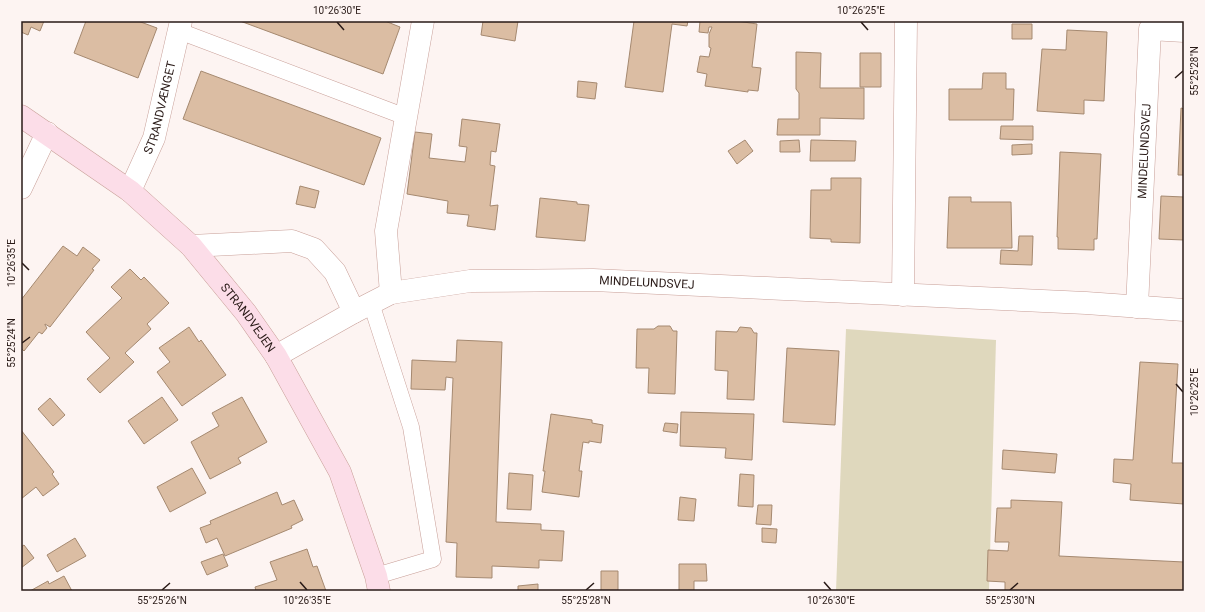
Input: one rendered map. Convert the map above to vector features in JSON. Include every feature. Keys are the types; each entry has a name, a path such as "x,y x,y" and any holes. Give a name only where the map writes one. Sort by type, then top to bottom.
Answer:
{"street":[{"path":"391,293 386,231 423,21"},
{"path":"903,295 906,21"},
{"name":"STRANDVÆNGET","path":"130,191 154,138 180,26"},
{"name":"MINDELUNDSVEJ","path":"1136,306 1150,29 1184,30"},
{"name":"STRANDVEJEN","path":"21,116 130,191 191,246 246,313 276,356 340,472 377,584"},
{"path":"21,124 47,133 21,188"},
{"path":"191,246 292,241 314,249 335,272 362,307"},
{"name":"MINDELUNDSVEJ","path":"276,356 362,307 391,293 470,281 593,280 1136,306 1184,310"}],"lane":[{"path":"180,26 406,117"},
{"path":"362,307 411,427 433,559 377,584"}],"shaded area":[{"path":"846,329 996,340 989,591 836,591"}],"building":[{"path":"21,21 44,21 40,31 31,27 28,35 21,32"},
{"path":"86,21 138,21 157,28 138,78 74,53"},
{"path":"240,21 385,21 400,27 383,74"},
{"path":"483,21 518,21 515,41 481,35"},
{"path":"634,21 688,21 687,26 672,24 663,92 625,87"},
{"path":"700,21 737,21 757,24 752,67 761,68 758,91 748,90 748,92 705,86 707,74 697,72 700,56 709,57 711,48 709,47 709,34 712,27 709,27 708,33 699,32"},
{"path":"1012,24 1032,24 1032,39 1012,39"},
{"path":"1067,30 1107,32 1104,101 1084,100 1084,114 1037,111 1042,49 1066,50"},
{"path":"796,52 821,53 820,88 864,88 864,119 820,118 820,135 777,135 778,119 799,119 799,93 796,89"},
{"path":"860,53 881,53 881,87 860,87"},
{"path":"201,71 381,138 364,185 183,119"},
{"path":"983,73 1006,73 1006,89 1014,89 1013,120 949,120 949,89 982,89"},
{"path":"578,81 597,83 595,99 577,97"},
{"path":"1181,108 1184,109 1184,175 1178,175"},
{"path":"462,119 500,124 496,152 491,151 490,165 495,166 490,206 498,205 495,230 467,226 469,215 447,213 448,201 407,194 415,132 432,134 429,158 465,162 467,147 459,146"},
{"path":"1001,126 1033,126 1033,140 1000,139"},
{"path":"745,140 753,151 737,164 728,151"},
{"path":"799,140 800,152 780,152 780,141"},
{"path":"811,140 856,141 855,161 810,161"},
{"path":"1032,144 1032,154 1012,155 1012,145"},
{"path":"1060,152 1101,154 1097,239 1094,239 1094,250 1058,249 1057,237"},
{"path":"831,178 861,178 860,243 831,242 831,239 810,238 811,190 831,190"},
{"path":"300,186 319,191 315,208 296,204"},
{"path":"1161,196 1184,197 1184,240 1159,239"},
{"path":"949,197 971,197 971,202 1011,202 1012,248 947,248"},
{"path":"540,198 577,202 577,204 589,205 585,241 536,237"},
{"path":"1019,236 1033,236 1032,265 1000,264 1001,250 1018,251"},
{"path":"63,246 77,256 83,247 100,260 50,327 45,324 47,328 42,334 39,332 24,351 21,348 21,300"},
{"path":"130,269 141,280 144,277 169,303 147,324 151,329 125,353 134,362 100,393 87,379 110,358 86,332 122,298 111,287"},
{"path":"658,326 670,326 673,331 677,331 675,394 648,393 649,368 636,368 637,329 654,329"},
{"path":"189,327 199,342 201,340 226,375 182,406 157,372 170,362 159,348"},
{"path":"740,327 751,328 754,333 757,333 754,400 727,399 728,371 715,370 716,331 737,332"},
{"path":"457,340 502,342 496,522 541,524 541,530 564,531 562,561 539,560 539,568 492,566 492,578 456,577 457,543 446,542 453,378 446,377 445,390 411,389 412,360 456,362"},
{"path":"787,348 839,351 835,425 783,422"},
{"path":"1140,362 1178,364 1172,463 1184,463 1184,504 1130,500 1131,484 1113,482 1114,459 1133,460"},
{"path":"162,397 178,420 144,444 128,421"},
{"path":"242,397 267,442 238,458 241,463 210,479 191,442 219,426 212,413"},
{"path":"50,398 65,415 53,426 38,409"},
{"path":"681,412 754,414 752,460 725,458 726,448 680,446"},
{"path":"551,414 592,420 592,423 603,425 601,443 589,441 589,443 583,442 579,471 582,471 579,497 542,492 545,471 543,471"},
{"path":"665,423 678,424 677,433 663,431"},
{"path":"21,430 54,472 52,474 59,484 43,496 36,487 21,499"},
{"path":"1003,450 1057,454 1055,473 1002,469"},
{"path":"192,468 206,493 170,512 157,487"},
{"path":"509,473 533,475 531,510 507,509"},
{"path":"740,474 754,475 753,507 738,506"},
{"path":"277,492 282,505 294,500 303,520 291,526 292,528 225,556 217,538 206,543 200,528 211,524 210,521"},
{"path":"680,497 696,499 694,521 678,520"},
{"path":"1011,500 1062,502 1059,556 1184,562 1184,591 1005,591 1005,582 987,581 988,550 1008,551 1009,542 995,542 997,508 1011,508"},
{"path":"758,505 772,505 771,525 756,524"},
{"path":"762,528 777,529 776,543 762,542"},
{"path":"75,538 86,556 57,572 47,555"},
{"path":"24,545 34,558 21,568 21,547"},
{"path":"307,549 313,567 317,566 326,591 256,591 255,587 277,580 270,562"},
{"path":"223,554 228,566 207,575 201,562"},
{"path":"679,564 706,564 707,581 694,581 694,591 679,591"},
{"path":"601,571 618,571 618,591 601,591"},
{"path":"64,576 72,591 30,591 48,581 49,584"},
{"path":"538,584 538,591 518,591 518,586"}]}
